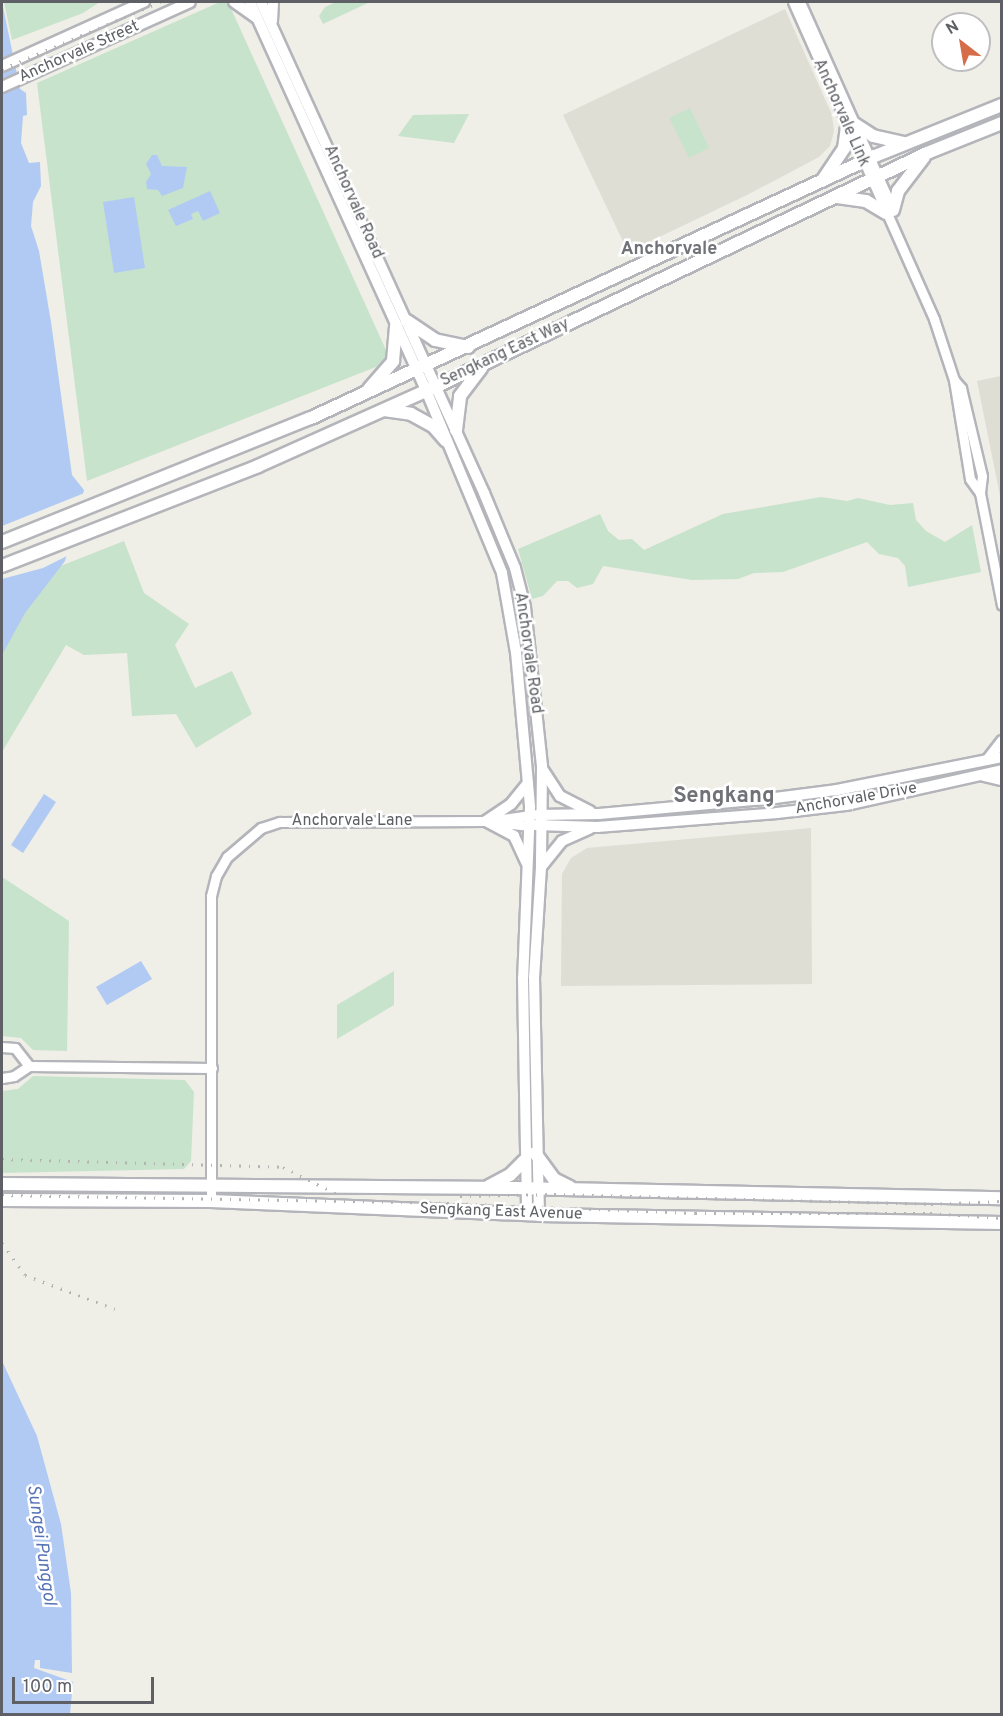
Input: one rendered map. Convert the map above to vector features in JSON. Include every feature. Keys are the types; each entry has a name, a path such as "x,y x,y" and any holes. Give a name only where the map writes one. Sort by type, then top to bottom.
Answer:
{"main road":[{"name":"Sengkang East Way","path":"2,542 161,480 423,370 866,160 1002,105"},
{"name":"Sengkang East Way","path":"2,566 169,501 382,410 927,153 1002,123"},
{"path":"821,182 844,148 850,125 873,136 905,143"},
{"path":"834,197 866,201 891,215 898,191 927,153"},
{"path":"359,397 381,379 393,361 402,324 435,340 471,347"},
{"path":"456,430 460,396 488,361"},
{"path":"382,410 411,414 434,427 446,441"},
{"path":"535,1153 554,1179 578,1189"},
{"path":"485,1187 504,1180 524,1161"},
{"name":"Sengkang East Avenue","path":"2,1184 485,1187 1002,1198"},
{"name":"Sengkang East Avenue","path":"2,1200 211,1201 533,1214 1002,1223"}],"street":[{"name":"Anchorvale Street","path":"2,66 144,2"},
{"name":"Anchorvale Street","path":"2,87 190,2"},
{"path":"234,2 259,20"},
{"name":"Anchorvale Road","path":"250,2 431,388 456,430 517,578 531,656 542,766 541,867 534,977 533,1214"},
{"name":"Anchorvale Road","path":"261,2 273,24 402,324"},
{"path":"273,2 273,24"},
{"name":"Anchorvale Link","path":"793,2 891,215 954,380 970,479 980,493 1002,605"},
{"name":"Anchorvale Link","path":"800,2 850,125"},
{"name":"Anchorvale Road","path":"431,388 446,441 502,573 516,652 530,820 526,862 524,1161 532,1189"},
{"path":"988,759 1002,741"},
{"name":"Anchorvale Drive","path":"530,820 837,790 1002,757"},
{"path":"542,766 560,796 599,814"},
{"name":"Anchorvale Drive","path":"542,820 597,827 846,805 1002,770"},
{"path":"981,775 1002,780"},
{"path":"486,821 511,804 528,783"},
{"name":"Anchorvale Lane","path":"211,1201 211,896 216,876 241,841 261,828 280,822 530,820"},
{"path":"486,821 509,831 526,862"},
{"path":"541,867 562,841 597,827"},
{"path":"2,1047 15,1048 29,1066"},
{"path":"2,1078 14,1076 29,1066 212,1068"}],"shaded area":[{"path":"785,9 832,115 834,131 830,146 819,157 749,194 628,252 563,115"},
{"path":"1002,376 1001,501 977,381"},
{"path":"811,828 812,984 561,986 562,874 571,858 587,848"}],"green space":[{"path":"4,2 100,2 83,13 12,40"},
{"path":"220,2 228,2 391,361 87,481 37,83"},
{"path":"336,2 370,2 323,24 319,16 325,7"},
{"path":"690,108 709,148 689,158 669,118"},
{"path":"469,114 454,143 398,136 413,115"},
{"path":"821,497 847,501 858,498 890,505 913,503 916,520 926,531 945,542 972,525 981,572 908,587 905,566 898,558 879,554 867,542 783,572 754,573 738,579 692,580 603,566 593,584 577,588 568,581 557,581 543,596 532,599 518,549 600,514 608,531 619,540 632,539 644,550 723,514"},
{"path":"124,541 144,593 189,624 175,645 195,688 232,671 252,714 196,748 176,714 132,716 127,653 84,655 66,645 2,752 2,589"},
{"path":"2,877 69,921 67,1051 33,1050 21,1038 2,1036"},
{"path":"394,971 394,1005 337,1039 337,1005"},
{"path":"33,1076 185,1080 194,1092 191,1161 184,1169 2,1173 2,1091 18,1089"}],"water":[{"path":"2,2 20,89 26,93 27,115 23,116 21,143 29,163 40,162 41,186 33,202 31,226 39,251 51,322 72,475 84,490 65,561 25,613 2,655"},
{"path":"152,155 157,155 162,166 187,167 183,188 162,196 158,190 147,189 146,182 151,174 146,164"},
{"path":"210,191 220,213 203,221 198,211 191,214 193,219 176,226 168,210"},
{"path":"134,197 145,268 114,273 103,202"},
{"path":"44,794 56,802 23,853 11,845"},
{"path":"141,961 152,979 107,1005 96,987"},
{"name":"Sungei Punggol","path":"2,1361 37,1436 61,1524 71,1593 72,1673 40,1668 40,1660 35,1660 34,1668 73,1682 70,1714 2,1714"}],"pier":[{"path":"87,492 69,555 43,568 2,579 2,526"}],"railway":[{"path":"2,69 160,2"},
{"path":"2,1159 283,1167 341,1196"},
{"path":"460,1196 554,1194 931,1204 1002,1201"},
{"path":"2,1195 447,1203 695,1213 930,1213 1002,1218"},
{"path":"2,1243 25,1275 115,1309"}],"district":[{"name":"Anchorvale","path":"669,250"},
{"name":"Sengkang","path":"724,797"}]}
